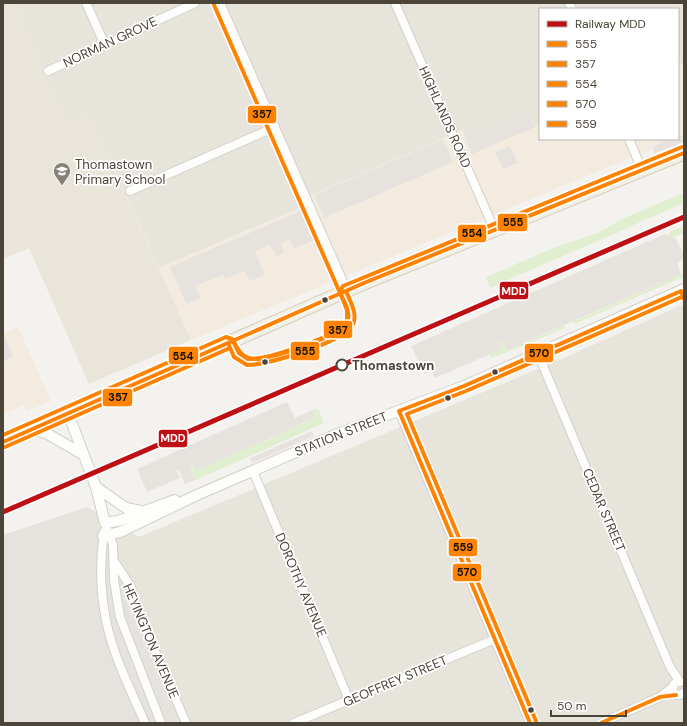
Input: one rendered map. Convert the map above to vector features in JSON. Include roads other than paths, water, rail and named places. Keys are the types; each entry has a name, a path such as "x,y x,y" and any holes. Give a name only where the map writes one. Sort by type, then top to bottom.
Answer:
{"main road":[{"path":"3,442 346,291 684,153"}],"street":[{"path":"86,3 105,45"},
{"name":"NORMAN GROVE","path":"48,71 195,3"},
{"path":"219,3 346,291"},
{"name":"HIGHLANDS ROAD","path":"395,3 495,231"},
{"path":"130,191 274,127"},
{"path":"629,140 642,170"},
{"name":"STATION STREET","path":"106,535 146,520 197,495 335,435 452,391 683,293"},
{"name":"CEDAR STREET","path":"538,354 679,687 684,703"},
{"path":"399,411 530,723"},
{"name":"HEYINGTON AVENUE","path":"68,414 96,487 105,523 106,535 102,589 106,620 112,641 145,723"},
{"path":"31,430 46,433 84,455"},
{"name":"DOROTHY AVENUE","path":"253,470 349,700"},
{"path":"96,487 126,508 141,512"},
{"name":"STATION STREET","path":"105,523 118,521 141,512 197,495"},
{"name":"HEYINGTON AVENUE","path":"106,535 114,545 113,561 115,591 120,617 161,723"},
{"name":"HEYINGTON AVENUE","path":"113,561 130,587 134,602 186,723"},
{"name":"HEYINGTON AVENUE","path":"106,620 120,617"},
{"name":"GEOFFREY STREET","path":"294,723 495,638"},
{"path":"601,723 679,687"},
{"name":"HEYINGTON AVENUE","path":"137,703 151,697"}],"rail line":[{"name":"MDD","path":"3,512 684,217"}],"place":[{"name":"Thomastown Primary School","path":"62,186"},
{"name":"Thomastown","path":"342,365"}]}
